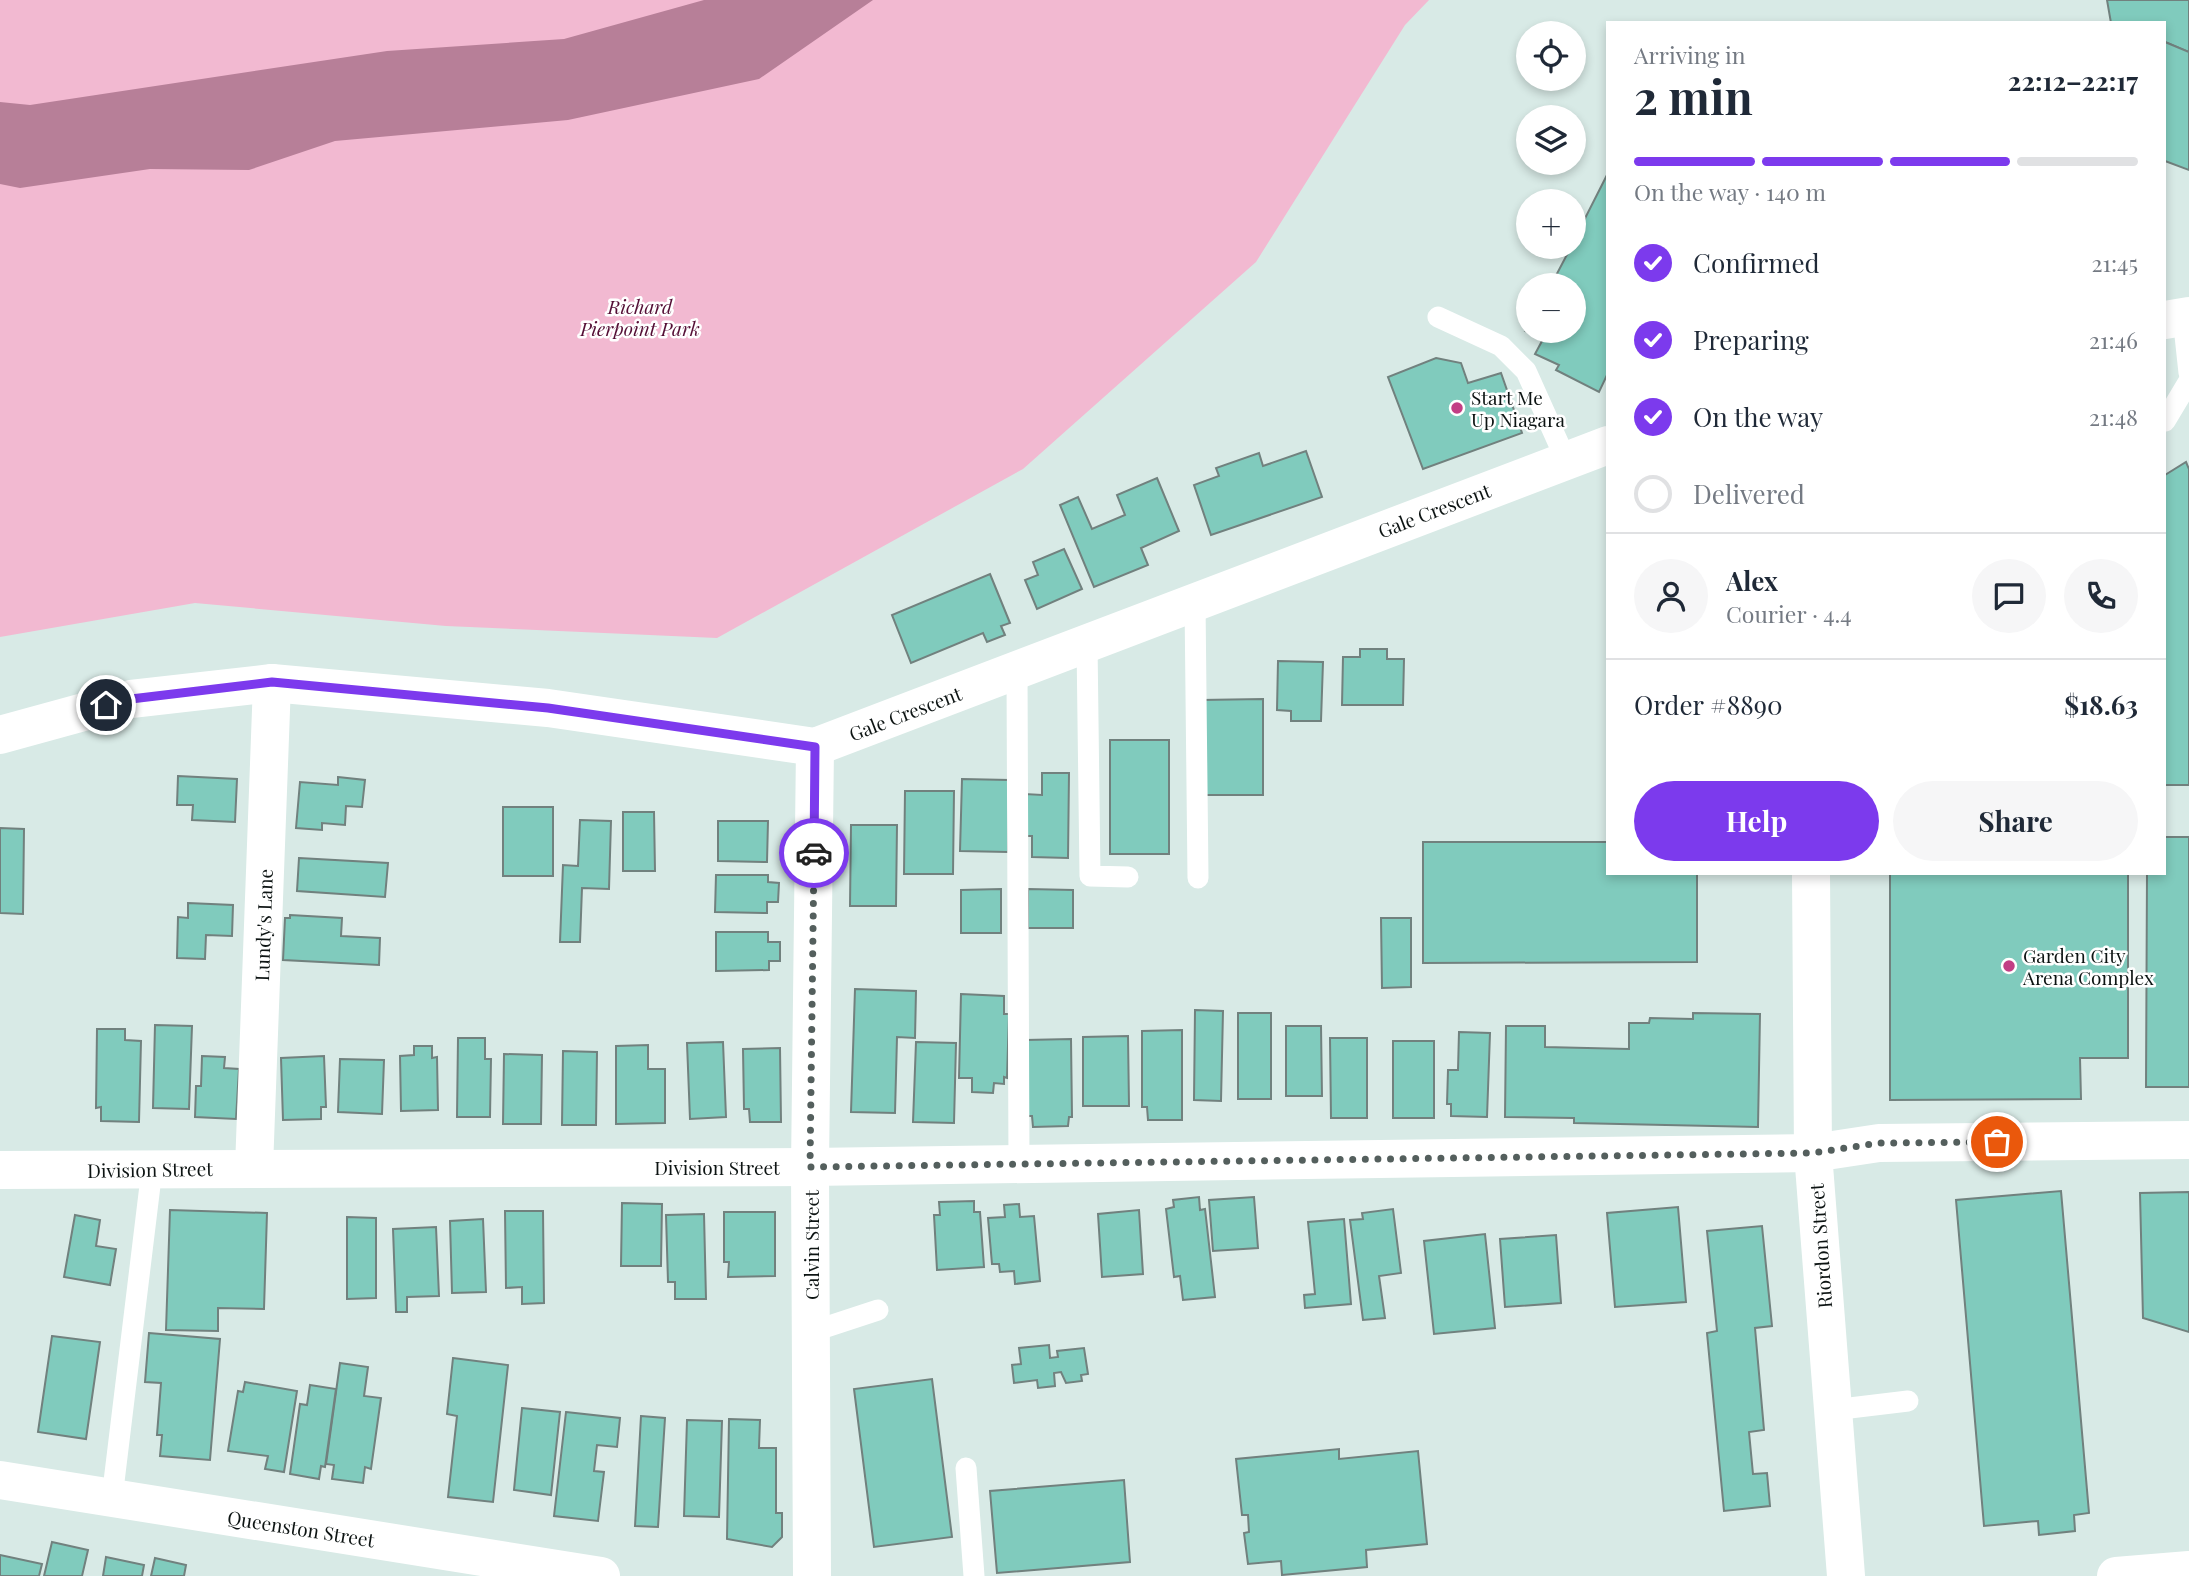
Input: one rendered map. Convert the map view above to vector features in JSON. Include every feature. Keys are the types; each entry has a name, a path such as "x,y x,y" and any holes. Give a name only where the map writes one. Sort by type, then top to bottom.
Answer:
{"street":[{"name":"Gale Crescent","path":"0,735 131,699 272,682 548,708 815,747 1606,446"},
{"name":"Lundy's Lane","path":"254,1168 272,682"},
{"name":"Calvin Street","path":"812,1576 810,1167 815,747"},
{"name":"Riordon Street","path":"1811,875 1813,1153 1846,1576"},
{"name":"Division Street","path":"0,1170 1019,1165 1813,1153 1879,1143 2189,1140"},
{"name":"Queenston Street","path":"0,1480 601,1576"},
{"path":"2116,1576 2189,1570"}],"lane":[{"path":"1438,317 1501,346 1527,371 1566,460"},
{"path":"2179,318 2189,373"},
{"path":"2166,419 2189,381"},
{"path":"1195,602 1198,878"},
{"path":"1087,643 1090,876 1128,877"},
{"path":"1017,670 1019,1165"},
{"path":"112,1498 152,1169"},
{"path":"811,1332 878,1310"},
{"path":"1833,1410 1908,1401"},
{"path":"966,1468 974,1576"}],"green space":[{"name":"Richard Pierpoint Park","path":"0,0 1429,0 1405,25 1256,262 1023,469 717,638 446,626 195,603 0,637"}],"shaded area":[{"path":"704,0 873,0 759,79 568,120 335,141 249,170 150,169 20,188 0,184 0,102 30,105 387,51 564,39"}],"building":[{"path":"2107,0 2189,0 2189,52 2166,42 2166,21 2111,21"},
{"path":"2166,42 2189,52 2189,170 2166,161"},
{"path":"1606,177 1606,377 1599,392 1556,370 1559,365 1535,354 1541,343 1586,343 1586,273 1557,273 1565,259 1586,259 1586,216"},
{"name":"Start Me Up Niagara","path":"1436,358 1461,363 1468,383 1501,373 1522,433 1423,469 1388,377"},
{"path":"1306,451 1322,497 1211,535 1194,485 1219,476 1216,468 1259,453 1263,466"},
{"path":"2186,462 2189,469 2189,785 2166,785 2166,474"},
{"path":"1157,478 1179,531 1141,548 1148,565 1094,587 1060,505 1078,497 1092,529 1125,515 1117,495"},
{"path":"1064,549 1082,589 1037,609 1025,580 1038,575 1033,562"},
{"path":"990,574 1010,623 1001,626 1005,635 987,642 983,633 911,663 892,615"},
{"path":"1360,649 1387,649 1387,659 1404,659 1403,705 1342,705 1343,657 1360,657"},
{"path":"1278,661 1323,662 1321,721 1291,721 1291,711 1277,710"},
{"path":"1263,699 1263,795 1202,795 1201,700"},
{"path":"1110,740 1169,740 1169,854 1110,854"},
{"path":"1042,773 1069,773 1068,858 1032,857 1032,836 1024,836 1025,794 1042,795"},
{"path":"178,776 237,779 235,822 192,820 193,805 177,805"},
{"path":"338,777 365,780 362,807 346,806 345,825 322,823 322,830 296,828 300,782 338,785"},
{"path":"962,779 1009,780 1008,852 960,851"},
{"path":"905,791 954,791 953,874 904,874"},
{"path":"503,807 553,807 553,876 503,876"},
{"path":"623,812 654,812 655,871 623,871"},
{"path":"580,820 611,821 609,889 582,888 580,942 560,942 563,865 578,866"},
{"path":"718,821 768,821 767,862 718,861"},
{"path":"851,825 897,825 896,906 850,906"},
{"path":"0,828 24,829 23,914 0,913"},
{"path":"2166,837 2189,837 2189,1087 2146,1087 2147,875 2166,875"},
{"path":"1423,842 1606,842 1606,875 1697,875 1697,962 1423,963"},
{"path":"299,858 388,863 385,897 297,891"},
{"path":"716,875 768,875 768,882 779,883 778,902 767,902 767,913 715,912"},
{"name":"Garden City Arena Complex","path":"1890,875 2128,875 2128,1058 2080,1058 2081,1099 1890,1100"},
{"path":"1001,889 1001,933 961,933 961,890"},
{"path":"1028,889 1073,890 1073,928 1028,928"},
{"path":"188,903 233,905 232,936 206,935 205,959 177,958 178,917 188,918"},
{"path":"290,915 342,918 341,936 380,938 379,965 283,960 285,918 290,918"},
{"path":"1381,918 1411,918 1411,987 1382,988"},
{"path":"716,932 768,932 768,942 780,942 780,961 769,961 769,970 716,971"},
{"path":"855,989 916,991 915,1038 897,1037 895,1113 851,1112"},
{"path":"961,994 1004,996 1004,1014 1009,1014 1007,1078 1004,1077 1004,1084 994,1083 993,1093 972,1092 972,1078 959,1078"},
{"path":"1195,1010 1223,1011 1221,1101 1194,1100"},
{"path":"1238,1013 1271,1013 1271,1099 1238,1099"},
{"path":"1693,1013 1760,1014 1758,1127 1574,1123 1574,1118 1505,1117 1506,1026 1545,1026 1545,1047 1629,1049 1629,1023 1649,1023 1650,1018 1693,1019"},
{"path":"155,1025 192,1026 189,1109 153,1108"},
{"path":"1286,1026 1321,1026 1322,1096 1286,1096"},
{"path":"97,1029 125,1029 125,1040 141,1041 139,1122 101,1121 101,1107 96,1108"},
{"path":"1182,1030 1182,1120 1148,1120 1147,1107 1142,1107 1142,1031"},
{"path":"1459,1032 1490,1033 1487,1117 1451,1116 1451,1104 1447,1104 1448,1070 1458,1070"},
{"path":"1128,1036 1129,1106 1083,1106 1083,1037"},
{"path":"458,1038 485,1038 485,1059 491,1059 490,1117 457,1117"},
{"path":"1330,1038 1367,1038 1367,1118 1331,1118"},
{"path":"1071,1039 1072,1117 1069,1117 1068,1126 1033,1127 1032,1116 1028,1116 1026,1040"},
{"path":"1393,1041 1434,1041 1434,1118 1393,1118"},
{"path":"723,1042 726,1117 690,1119 687,1043"},
{"path":"916,1042 956,1043 954,1123 913,1122"},
{"path":"648,1045 648,1069 665,1069 665,1123 616,1124 616,1046"},
{"path":"414,1046 432,1046 432,1058 437,1057 438,1110 401,1111 400,1056 414,1055"},
{"path":"780,1048 781,1122 750,1122 749,1109 744,1109 743,1049"},
{"path":"563,1051 597,1052 596,1125 562,1125"},
{"path":"504,1054 542,1055 541,1124 503,1124"},
{"path":"202,1056 225,1057 224,1068 239,1069 236,1119 195,1117 196,1086 201,1086"},
{"path":"324,1056 326,1107 321,1107 321,1119 283,1120 281,1058"},
{"path":"340,1059 384,1060 382,1114 338,1112"},
{"path":"2061,1191 2089,1513 2074,1515 2075,1531 2039,1535 2038,1521 1984,1526 1956,1200"},
{"path":"2189,1192 2189,1332 2143,1318 2140,1193"},
{"path":"1199,1197 1200,1210 1205,1209 1215,1297 1183,1300 1180,1276 1174,1277 1166,1209 1174,1207 1173,1200"},
{"path":"1254,1197 1258,1248 1213,1251 1209,1200"},
{"path":"974,1201 974,1212 980,1212 984,1267 937,1270 934,1215 940,1215 939,1202"},
{"path":"622,1203 662,1204 661,1266 621,1266"},
{"path":"1019,1204 1020,1217 1034,1216 1040,1281 1015,1284 1014,1271 1000,1272 999,1264 992,1264 988,1218 1005,1217 1004,1205"},
{"path":"1678,1207 1686,1302 1615,1307 1607,1213"},
{"path":"1393,1209 1401,1273 1379,1276 1385,1318 1363,1320 1350,1220 1363,1219 1362,1213"},
{"path":"170,1210 267,1213 264,1309 218,1308 218,1331 166,1330"},
{"path":"1139,1210 1143,1274 1102,1277 1098,1214"},
{"path":"505,1211 543,1211 544,1303 522,1304 522,1287 506,1288"},
{"path":"724,1212 775,1212 775,1276 728,1277 729,1262 724,1262"},
{"path":"704,1214 706,1299 675,1299 675,1282 668,1282 666,1215"},
{"path":"75,1215 100,1220 96,1246 116,1249 110,1285 64,1277"},
{"path":"347,1217 376,1218 376,1298 347,1299"},
{"path":"483,1219 486,1292 452,1293 450,1221"},
{"path":"1344,1219 1351,1304 1305,1308 1304,1295 1315,1294 1308,1222"},
{"path":"1762,1226 1772,1326 1755,1328 1764,1430 1749,1432 1753,1474 1767,1473 1770,1506 1724,1511 1707,1333 1717,1331 1707,1231"},
{"path":"436,1227 439,1296 407,1297 407,1312 396,1312 393,1229"},
{"path":"1485,1234 1495,1328 1434,1334 1424,1241"},
{"path":"1556,1235 1561,1303 1505,1307 1500,1239"},
{"path":"149,1333 220,1339 210,1460 160,1456 162,1435 157,1435 161,1383 145,1382"},
{"path":"52,1336 100,1342 86,1439 38,1432"},
{"path":"1049,1345 1050,1358 1058,1357 1057,1351 1084,1348 1088,1374 1081,1375 1082,1381 1066,1383 1061,1372 1054,1373 1055,1386 1038,1388 1037,1380 1014,1383 1012,1365 1021,1364 1019,1348"},
{"path":"453,1358 508,1365 493,1502 448,1497 457,1416 447,1414"},
{"path":"340,1363 368,1367 364,1396 381,1398 371,1469 365,1467 363,1483 332,1479 334,1465 326,1464"},
{"path":"932,1379 952,1537 874,1547 854,1389"},
{"path":"245,1382 297,1391 284,1472 265,1469 268,1456 228,1451 238,1391 243,1392"},
{"path":"310,1385 336,1389 325,1467 321,1466 319,1479 290,1474 300,1404 307,1405"},
{"path":"522,1408 560,1412 551,1495 514,1490"},
{"path":"566,1412 620,1418 617,1447 597,1445 594,1471 604,1472 598,1521 554,1516"},
{"path":"641,1416 665,1418 658,1527 635,1526"},
{"path":"729,1419 760,1420 759,1448 776,1448 776,1513 782,1513 782,1537 772,1547 727,1539"},
{"path":"687,1420 722,1421 719,1517 684,1516"},
{"path":"1339,1449 1339,1459 1418,1451 1427,1544 1366,1550 1367,1567 1282,1575 1281,1561 1248,1564 1244,1533 1249,1532 1248,1515 1242,1515 1236,1459"},
{"path":"1124,1480 1130,1562 997,1573 990,1491"},
{"path":"52,1542 88,1550 82,1576 44,1576"},
{"path":"0,1555 42,1564 39,1576 0,1576"},
{"path":"106,1557 144,1565 142,1576 103,1576"},
{"path":"155,1558 186,1565 184,1576 151,1576"}],"way so far":[{"path":"814,853 810,1167 1813,1153 1879,1143 1997,1142"}],"place":[{"name":"Start Me Up Niagara","path":"1457,408"},
{"name":"Garden City Arena Complex","path":"2009,966"}],"route":[{"path":"106,705 131,699 272,682 548,708 815,747 814,853"}]}
